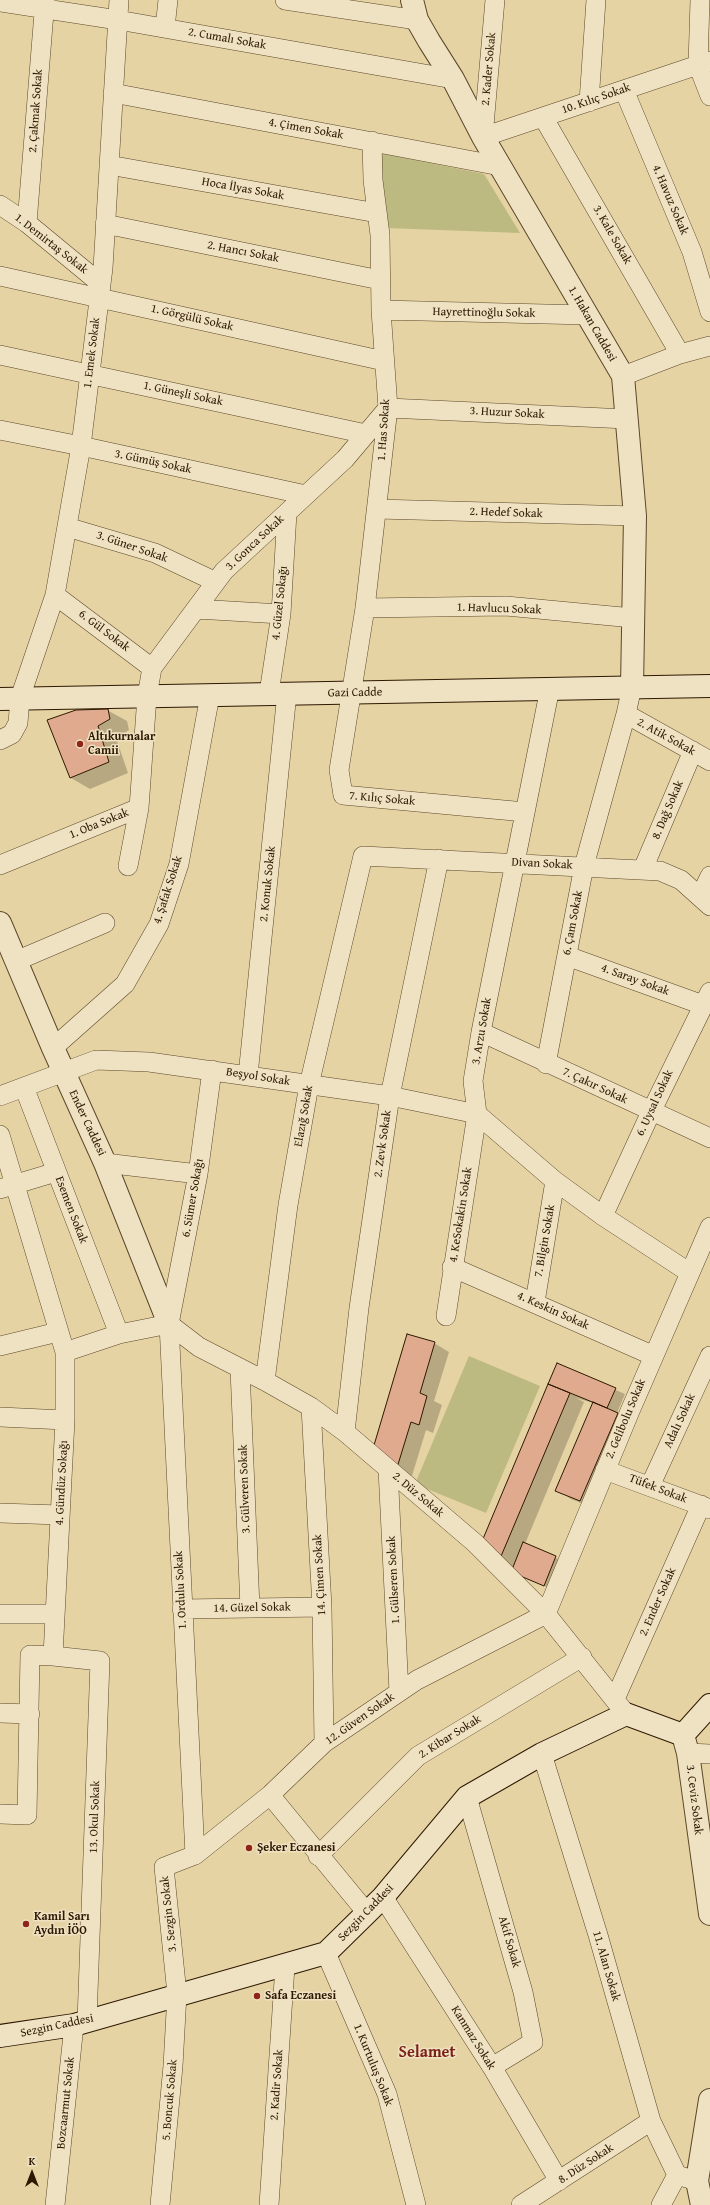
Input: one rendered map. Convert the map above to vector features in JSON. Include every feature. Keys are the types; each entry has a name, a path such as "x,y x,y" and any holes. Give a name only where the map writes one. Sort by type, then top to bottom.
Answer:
{"main road":[{"name":"1. Hakan Caddesi","path":"414,10 453,79 483,137 623,376 635,516 632,687"},
{"name":"Gazi Cadde","path":"10,699 710,686"},
{"name":"Ender Caddesi","path":"0,923 53,1048 106,1163 169,1324"},
{"path":"620,1707 685,1744 710,1705"},
{"name":"Sezgin Caddesi","path":"0,2036 81,2023 177,1994 285,1966 326,1953 383,1897 467,1797 620,1707"},
{"name":"3. Ceviz Sokak","path":"685,1744 703,1820 710,1914"},
{"path":"702,2205 687,2178 710,2100"}],"street":[{"name":"1. Emek Sokak","path":"0,740 12,734 18,723 10,699 55,595 81,446 100,291 106,224 112,93 119,0"},
{"path":"165,28 168,0"},
{"path":"285,0 414,10"},
{"name":"2. Kader Sokak","path":"483,137 495,0"},
{"path":"588,102 596,0"},
{"path":"700,0 704,63 710,96"},
{"name":"2. Cumalı Sokak","path":"0,2 44,5 118,20 453,79"},
{"name":"2. Çakmak Sokak","path":"28,222 44,5"},
{"name":"10. Kılıç Sokak","path":"483,137 704,63"},
{"name":"4. Havuz Sokak","path":"624,90 692,252 710,312"},
{"name":"4. Çimen Sokak","path":"112,93 500,166"},
{"name":"3. Kale Sokak","path":"543,117 680,354"},
{"name":"1. Has Sokak","path":"352,693 365,608 388,408 381,310 380,236 373,180 372,141"},
{"name":"Hoca İlyas Sokak","path":"109,166 377,213"},
{"name":"1. Demirtaş Sokak","path":"0,205 28,222 100,291"},
{"name":"2. Hancı Sokak","path":"106,224 380,280"},
{"name":"1. Görgülü Sokak","path":"0,276 100,291 384,361"},
{"name":"Hayrettinoğlu Sokak","path":"381,310 587,315"},
{"path":"623,376 680,354 710,346"},
{"name":"1. Güneşli Sokak","path":"0,355 366,434"},
{"name":"3. Huzur Sokak","path":"388,408 627,419"},
{"name":"3. Gonca Sokak","path":"147,696 152,668 224,571 345,459 388,408"},
{"name":"3. Gümüş Sokak","path":"0,430 306,495"},
{"name":"2. Hedef Sokak","path":"377,509 635,516"},
{"name":"4. Güzel Sokağı","path":"278,693 287,513"},
{"name":"3. Güner Sokak","path":"67,527 155,553 216,582"},
{"name":"6. Gül Sokak","path":"55,595 152,668"},
{"name":"1. Havlucu Sokak","path":"365,608 506,606 633,618"},
{"path":"196,609 281,614"},
{"name":"2. Atik Sokak","path":"632,687 626,714 710,762"},
{"name":"3. Arzu Sokak","path":"477,1114 473,1081 481,1032 550,688"},
{"name":"2. Konuk Sokak","path":"248,1075 278,693"},
{"name":"7. Kılıç Sokak","path":"352,693 339,770 342,795 525,812"},
{"name":"4. Şafak Sokak","path":"53,1048 125,984 159,924 179,864 210,695"},
{"name":"1. Oba Sokak","path":"0,865 139,808 147,696"},
{"name":"6. Çam Sokak","path":"546,1064 584,866 626,714"},
{"name":"8. Dağ Sokak","path":"643,870 693,751"},
{"path":"128,866 139,808"},
{"name":"Divan Sokak","path":"363,856 515,862 660,871 681,880 705,901"},
{"name":"Elazığ Sokak","path":"265,1381 288,1204 309,1085 363,856"},
{"name":"2. Zevk Sokak","path":"345,1432 359,1308 390,1096 439,859"},
{"path":"705,901 710,876"},
{"path":"16,961 106,923"},
{"name":"4. Saray Sokak","path":"567,956 707,998"},
{"name":"6. Uysal Sokak","path":"603,1216 651,1112 707,998"},
{"name":"7. Çakır Sokak","path":"481,1032 546,1064 710,1138"},
{"name":"Beşyol Sokak","path":"0,1096 96,1060 149,1062 390,1096 477,1114"},
{"name":"6. Sümer Sokağı","path":"169,1324 198,1174 212,1070"},
{"name":"Esemen Sokak","path":"24,1087 119,1334"},
{"path":"477,1114 555,1181 603,1216 690,1273"},
{"name":"4. KeSokakin Sokak","path":"446,1316 452,1267 477,1114"},
{"name":"4. Gündüz Sokağı","path":"0,1136 7,1188 65,1352 65,1420 54,1656"},
{"path":"106,1163 198,1174"},
{"path":"7,1188 56,1172"},
{"name":"7. Bilgin Sokak","path":"535,1302 555,1181"},
{"name":"2. Gelibolu Sokak","path":"546,1614 605,1470 710,1227"},
{"name":"4. Keskin Sokak","path":"452,1267 535,1302 654,1356"},
{"path":"65,1352 119,1334 169,1324"},
{"name":"2. Düz Sokak","path":"169,1324 199,1347 311,1407 345,1432 475,1543 546,1614 582,1657 620,1707"},
{"name":"1. Ordulu Sokak","path":"169,1324 195,1855"},
{"path":"0,1346 58,1332"},
{"name":"Adalı Sokak","path":"650,1486 710,1356"},
{"name":"3. Gülveren Sokak","path":"240,1369 250,1608"},
{"name":"14. Çimen Sokak","path":"311,1407 322,1607 324,1743"},
{"path":"0,1417 65,1420"},
{"name":"1. Gülseren Sokak","path":"388,1469 400,1692"},
{"name":"Tüfek Sokak","path":"605,1470 705,1507"},
{"name":"2. Ender Sokak","path":"620,1707 705,1507"},
{"path":"0,1513 60,1515"},
{"name":"14. Güzel Sokak","path":"182,1609 322,1607"},
{"path":"0,1614 55,1614"},
{"name":"12. Güven Sokak","path":"195,1855 270,1795 324,1743 417,1680 546,1614"},
{"path":"0,1814 27,1815 30,1654 54,1656"},
{"name":"13. Okul Sokak","path":"54,1656 100,1661 81,2023"},
{"name":"2. Kibar Sokak","path":"318,1856 418,1756 582,1657"},
{"path":"0,1713 30,1714"},
{"path":"685,1744 710,1754"},
{"name":"11. Alan Sokak","path":"542,1754 598,1935 651,2121 687,2178"},
{"path":"270,1795 318,1856 367,1914"},
{"name":"Akif Sokak","path":"467,1797 523,1992 533,2042 492,2067"},
{"name":"3. Sezgin Sokak","path":"177,1994 164,1867 195,1855"},
{"name":"Kanmaz Sokak","path":"383,1897 492,2067 560,2181"},
{"name":"1. Kurtuluş Sokak","path":"326,1953 387,2094 416,2205"},
{"name":"2. Kadir Sokak","path":"269,2205 285,1966"},
{"name":"5. Boncuk Sokak","path":"160,2205 173,2066 177,1994"},
{"name":"Bozcaarmut Sokak","path":"54,2205 81,2023"},
{"name":"8. Düz Sokak","path":"520,2205 560,2181 651,2121"},
{"path":"661,2205 687,2178"}],"shaded area":[{"path":"380,153 484,174 520,233 386,228"},
{"path":"469,1356 540,1386 486,1513 415,1484"}],"building":[{"name":"Altıkurnalar Camii","path":"108,709 110,719 98,726 109,762 70,778 47,720 76,710"},
{"path":"407,1334 435,1342 420,1393 427,1396 419,1425 411,1422 396,1471 372,1452"},
{"path":"557,1363 616,1388 607,1408 548,1384"},
{"path":"548,1384 570,1393 499,1561 480,1546"},
{"path":"593,1402 618,1413 580,1501 555,1491"},
{"path":"523,1542 556,1556 544,1586 511,1572"}],"place":[{"name":"Altıkurnalar Camii","path":"80,744"},
{"name":"Şeker Eczanesi","path":"249,1848"},
{"name":"Kamil Sarı Aydın İÖO","path":"26,1924"},
{"name":"Safa Eczanesi","path":"257,1996"}],"district":[{"name":"Selamet","path":"427,2053"}]}
